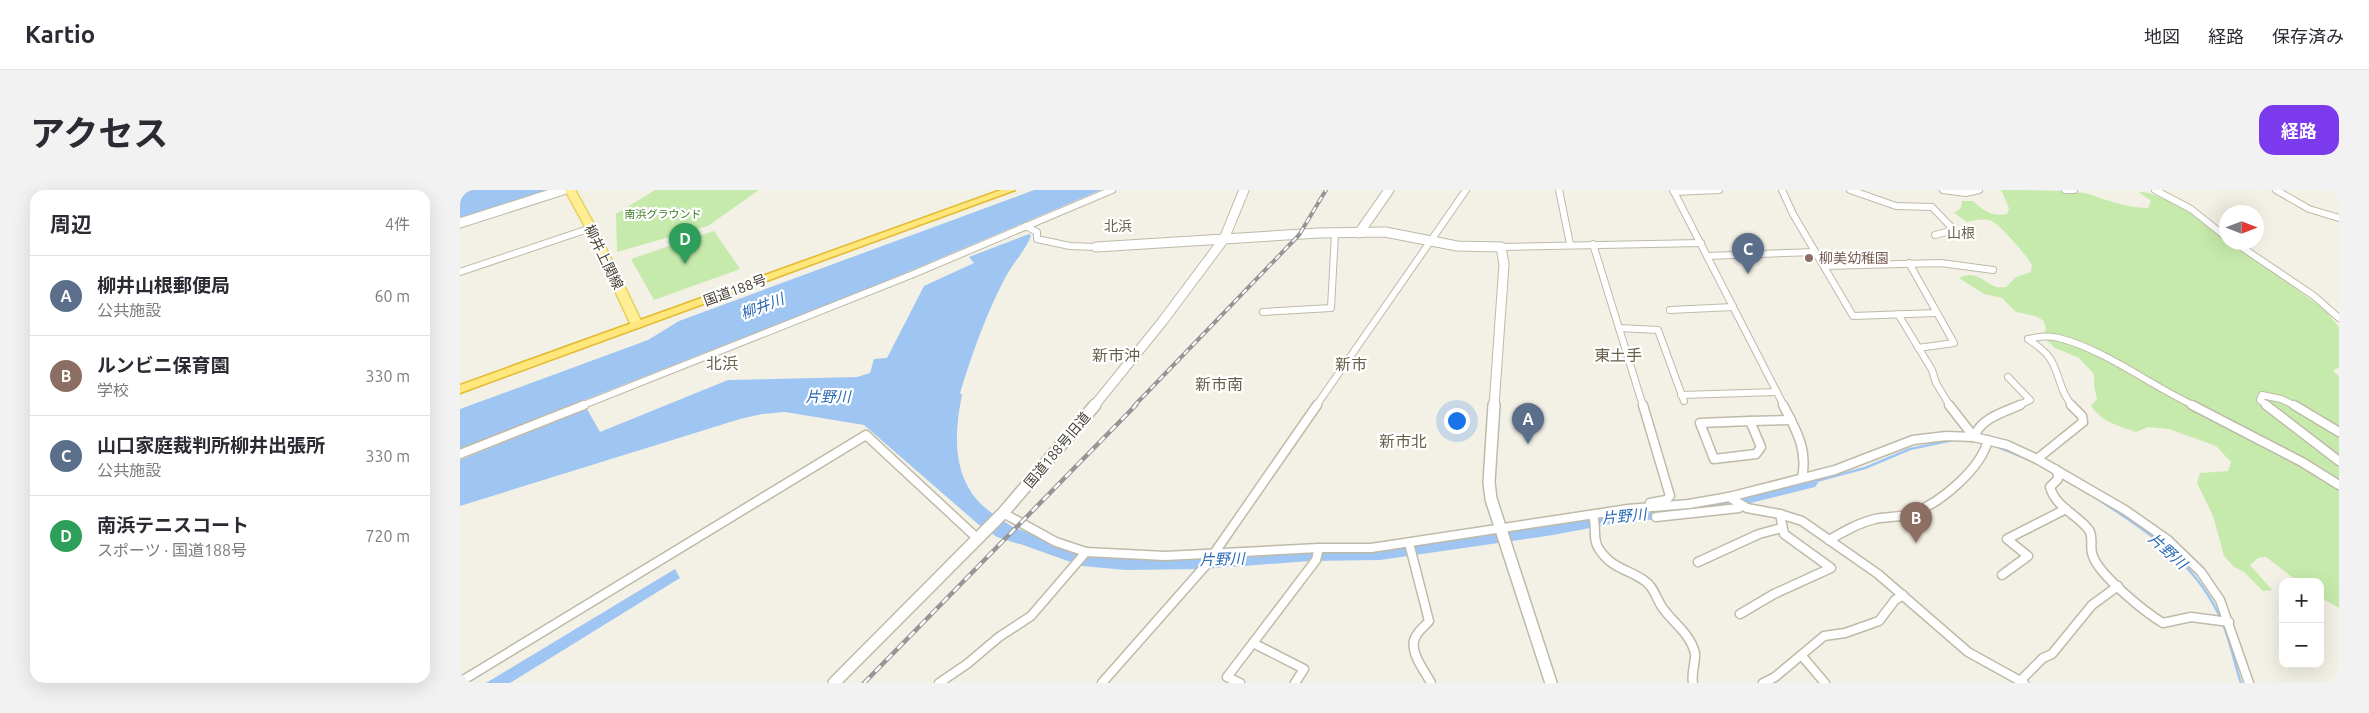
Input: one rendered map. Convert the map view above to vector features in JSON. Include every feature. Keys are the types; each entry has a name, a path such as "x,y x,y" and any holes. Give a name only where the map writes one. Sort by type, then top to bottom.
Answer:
{"highway":[{"name":"国道188号","path":"460,389 1010,190"}],"main road":[{"name":"柳井上関線","path":"570,190 591,228 637,325"}],"street":[{"path":"460,223 563,190"},
{"path":"460,454 911,275 1112,190"},
{"name":"国道188号旧道","path":"834,683 1000,516 1048,462 1162,322 1224,239 1244,190"},
{"path":"1359,233 1389,190"},
{"path":"1102,683 1210,559 1466,190"},
{"path":"1559,190 1570,244"},
{"path":"1719,190 1674,191 1801,439 1804,452 1802,478"},
{"path":"1782,190 1793,214 1853,316 1936,313"},
{"path":"1850,190 1896,206 1932,206 1954,230 1935,235"},
{"path":"1943,190 1966,193 1979,190"},
{"path":"2065,190 2074,190"},
{"path":"2155,190 2191,209 2219,231"},
{"path":"2276,190 2309,209 2339,218"},
{"path":"1026,226 1037,232 1037,239 1070,246 1096,247 1335,233 1398,232 1468,247 1701,243"},
{"path":"460,272 591,228"},
{"path":"1263,312 1331,308 1335,233"},
{"path":"1593,244 1670,496 1666,500 1640,504 1636,508"},
{"path":"1501,247 1504,264 1489,482 1491,499 1551,683"},
{"path":"2246,250 2314,296 2339,318"},
{"path":"1707,256 1816,252"},
{"path":"1824,266 1909,263 1950,264 1992,270"},
{"path":"1909,263 1954,343 1918,348"},
{"path":"1670,310 1733,307"},
{"path":"1898,314 1953,412 1974,437"},
{"path":"1619,328 1658,330 1682,398 1777,392"},
{"path":"2037,458 2083,422 2082,416 2065,398 2054,363 2048,355 2028,338 2050,336 2097,353 2173,396 2302,462 2339,485"},
{"path":"1974,437 1974,432 1981,424 2030,400 2008,377"},
{"path":"2339,432 2282,399 2271,394 2262,395 2260,400 2339,461"},
{"path":"1750,421 1762,448 1756,454 1714,459 1700,423 1750,421 1791,420"},
{"path":"460,682 866,435 979,537"},
{"path":"1000,516 1085,553 1210,559 1371,548 1501,529 1594,520 1636,508 1735,502 1802,478 1843,468 1913,440 1946,436 1974,437 2013,447 2037,458 2125,510 2168,540 2201,572 2220,600 2225,621 2249,683"},
{"path":"1830,540 1868,521 1914,513 1960,483 1988,442"},
{"path":"2055,469 2058,473 2058,479 2050,487 2050,492 2088,529 2091,535 2093,559 2118,586 2163,623 2191,617 2225,621"},
{"path":"1735,502 1802,521 1856,558 1903,595 1968,652 2022,682 2043,658 2052,654 2092,605 2118,586"},
{"path":"1656,517 1690,515 1739,508 1735,502"},
{"path":"2002,575 2028,556 2007,539 2066,509"},
{"path":"1740,614 1774,594 1831,568 1827,563 1802,549 1784,534 1781,528 1780,514"},
{"path":"1594,520 1594,537 1598,548 1614,566 1645,581 1651,586 1662,607 1683,630 1694,654 1691,673 1693,683"},
{"path":"1698,562 1720,554 1750,536 1781,528"},
{"path":"1409,542 1429,621 1425,628 1417,633 1414,639 1415,651 1420,664 1432,683"},
{"path":"1240,683 1227,677 1318,551"},
{"path":"938,683 967,664 999,637 1031,616 1085,553"},
{"path":"1764,683 1802,656 1824,636 1845,633 1878,621 1895,600 1903,595"},
{"path":"1253,643 1304,669 1295,683"},
{"path":"1802,656 1825,683"}],"green space":[{"name":"南浜グラウンド","path":"655,190 759,190 708,226 617,252 616,214"},
{"path":"2001,190 2084,193 2123,205 2140,208 2148,208 2151,201 2139,192 2148,193 2184,209 2219,233 2219,250 2243,250 2325,310 2339,327 2339,367 2333,371 2339,376 2339,608 2324,599 2324,578 2294,578 2266,557 2258,558 2250,565 2272,590 2263,591 2244,572 2234,567 2224,556 2213,516 2197,483 2200,473 2228,471 2231,462 2216,446 2169,429 2148,427 2136,432 2106,420 2091,406 2097,399 2094,374 2079,358 2055,348 2043,337 2046,329 2044,321 2035,316 2016,312 2002,298 1984,294 1959,278 1973,275 1995,287 2006,287 2016,277 2031,272 2032,265 2013,240 1995,223 1982,219 1967,222 1954,213 1961,208 1962,201 1973,201 1981,208 1997,215 2007,214 2009,208"},
{"path":"714,231 740,269 654,300 631,259"}],"water":[{"path":"460,190 554,190 460,219"},
{"name":"柳井川","path":"1034,190 1101,190 877,285 460,449 460,409 648,340 679,321"},
{"path":"1029,234 1031,236 998,292 975,349 960,393 962,395 957,439 960,467 972,494 987,509 1024,534 1019,544 997,537 978,524 864,425 785,412 762,414 740,419 460,506 460,460 587,409 600,432 728,380 857,377 870,373 874,359 887,358 924,286 974,263 969,257"},
{"path":"675,569 680,578 510,683 486,683"}],"waterway":[{"name":"片野川","path":"1809,483 1865,468 1910,449 1953,440"},
{"name":"片野川","path":"1998,447 2037,463"},
{"name":"片野川","path":"1001,530 1082,559 1126,563 1203,562 1310,554 1380,553 1553,528 1627,514 1682,511 1726,503 1809,483"},
{"name":"片野川","path":"2093,496 2163,545 2193,575 2206,592 2221,619 2241,683"}],"railway":[{"path":"1134,406 1299,235 1326,190"},
{"path":"864,683 1136,405"}],"place":[{"name":"柳美幼稚園","path":"1809,258"},
{"name":"南浜テニスコート","path":"685,264"},
{"name":"山口家庭裁判所柳井出張所","path":"1748,274"},
{"name":"柳井山根郵便局","path":"1528,444"},
{"name":"ルンビニ保育園","path":"1916,543"}],"district":[{"name":"北浜","path":"1118,226"},
{"name":"山根","path":"1961,233"},
{"name":"新市沖","path":"1116,355"},
{"name":"東土手","path":"1618,355"},
{"name":"北浜","path":"722,363"},
{"name":"新市","path":"1351,364"},
{"name":"新市南","path":"1219,384"},
{"name":"新市北","path":"1403,441"}]}
